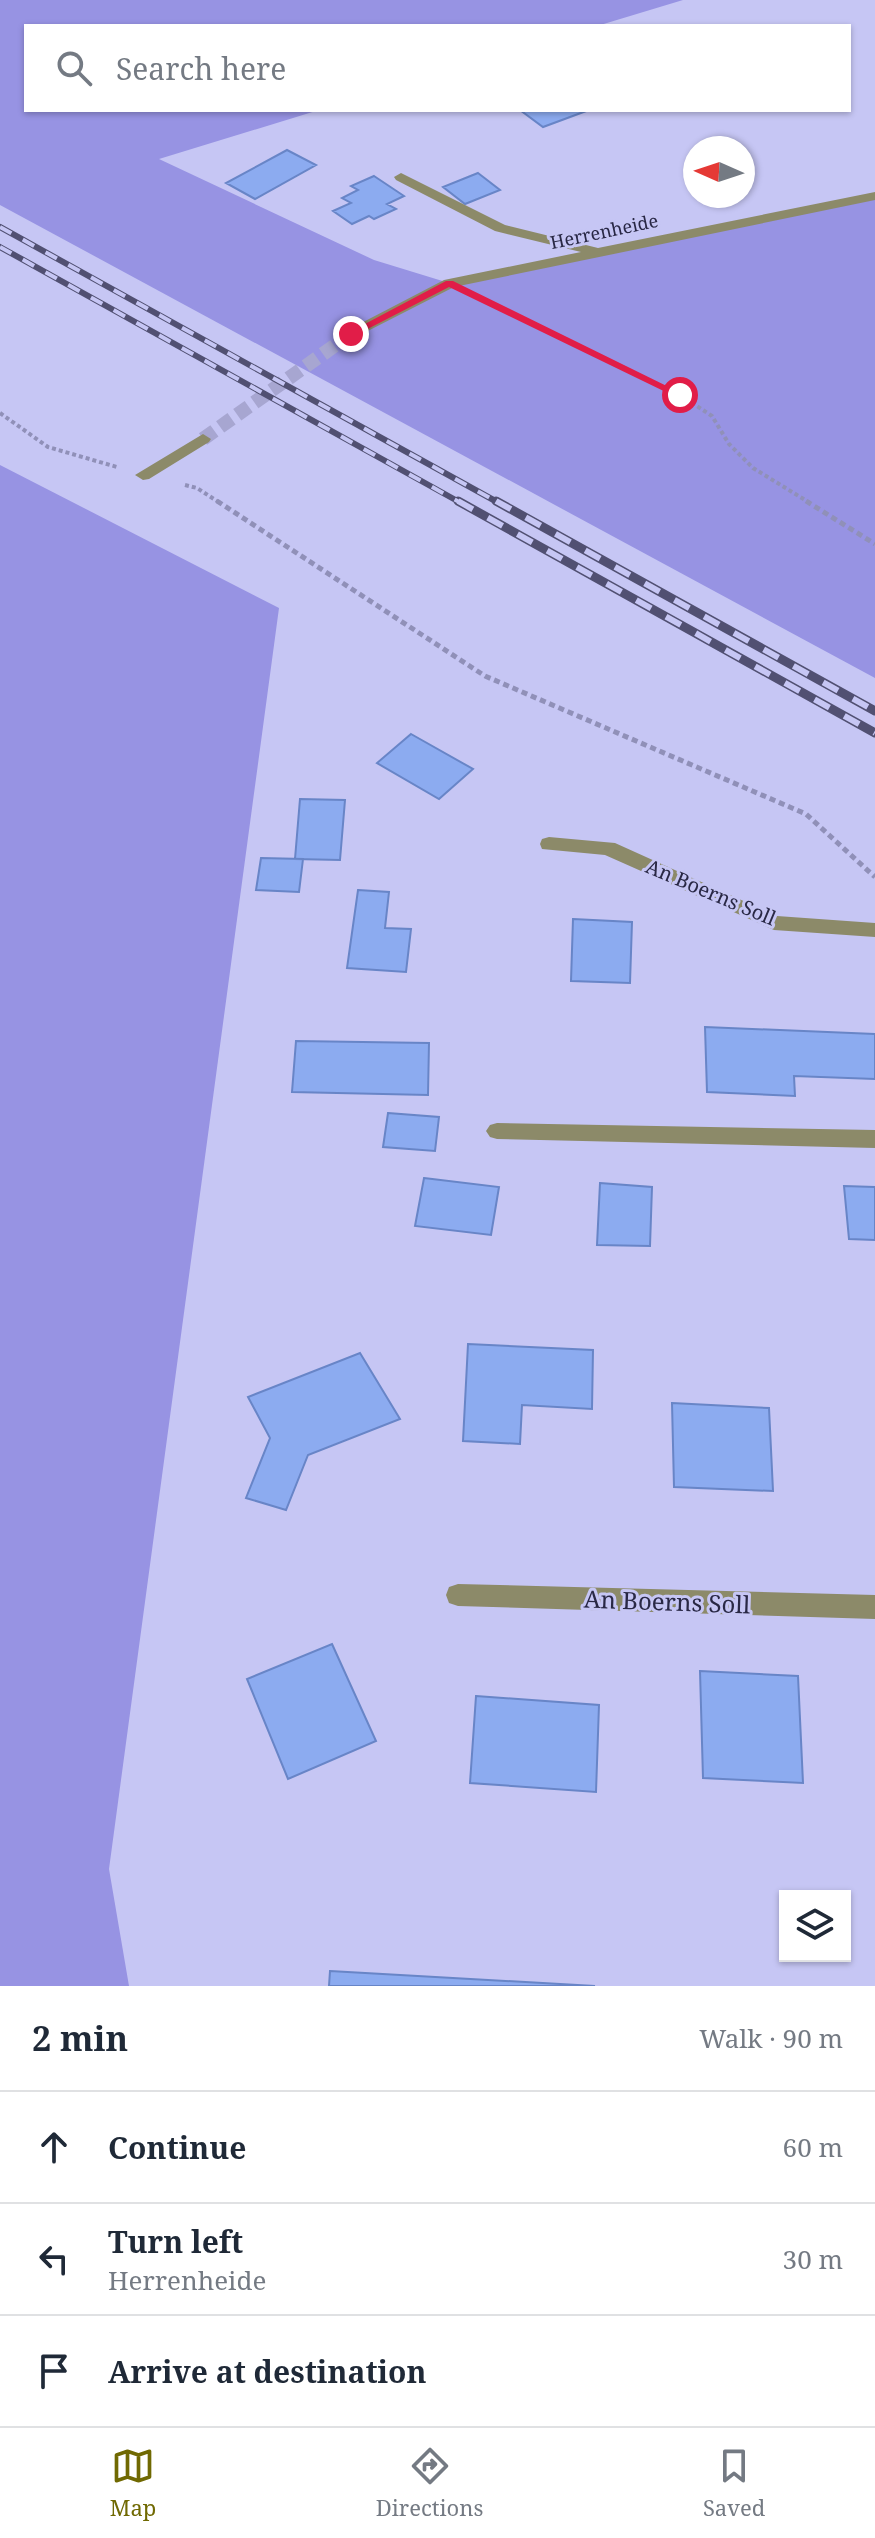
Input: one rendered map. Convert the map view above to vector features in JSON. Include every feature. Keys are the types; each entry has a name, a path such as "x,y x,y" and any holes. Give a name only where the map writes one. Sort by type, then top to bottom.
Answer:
{"street":[{"path":"401,177 500,228 603,252"},
{"name":"Herrenheide","path":"351,334 449,283 875,196"},
{"path":"143,475 203,439"},
{"name":"An Boerns Soll","path":"549,844 608,848 774,923 875,930"},
{"path":"497,1131 875,1139"},
{"name":"An Boerns Soll","path":"458,1595 875,1607"}],"path":[{"path":"449,283 680,395 712,416 729,444 753,468 875,544"},
{"path":"0,413 48,447 197,488 485,676 806,814 875,877"}],"shaded area":[{"path":"0,0 683,0 604,24 24,24 24,112 312,112 159,159 374,260 449,283 875,196 875,678 0,205"},
{"path":"0,465 279,608 109,1869 129,1986 0,1986"}],"building":[{"path":"523,112 584,112 543,127"},
{"path":"287,150 316,165 255,199 226,183"},
{"path":"478,173 500,190 465,204 443,187"},
{"path":"374,176 404,196 387,204 396,209 352,224 333,211 351,203 342,198 358,190 351,186"},
{"path":"411,734 473,769 439,799 377,763"},
{"path":"300,799 345,800 340,860 295,859"},
{"path":"261,858 303,859 299,892 256,890"},
{"path":"358,890 389,892 385,928 411,929 406,972 347,968"},
{"path":"573,919 632,922 630,983 571,981"},
{"path":"705,1027 875,1034 875,1079 794,1076 795,1096 707,1092"},
{"path":"296,1041 429,1043 428,1095 292,1092"},
{"path":"388,1113 439,1117 435,1151 383,1147"},
{"path":"424,1178 499,1187 491,1235 415,1226"},
{"path":"600,1183 652,1187 650,1246 597,1245"},
{"path":"844,1186 875,1187 875,1240 849,1239"},
{"path":"468,1344 593,1350 592,1409 522,1405 520,1444 463,1441"},
{"path":"360,1353 400,1419 308,1455 286,1510 246,1498 270,1438 248,1397"},
{"path":"672,1403 769,1408 773,1491 674,1487"},
{"path":"332,1644 376,1741 288,1779 247,1679"},
{"path":"700,1671 798,1676 803,1783 703,1778"},
{"path":"476,1696 599,1705 596,1792 470,1783"},
{"path":"330,1971 595,1986 329,1986"}],"tunnel":[{"path":"203,439 351,334"}],"railway":[{"path":"0,227 499,503"},
{"path":"0,247 461,503"},
{"path":"458,501 875,733"},
{"path":"496,501 875,711"}],"route":[{"path":"351,334 449,283 680,395"}]}
